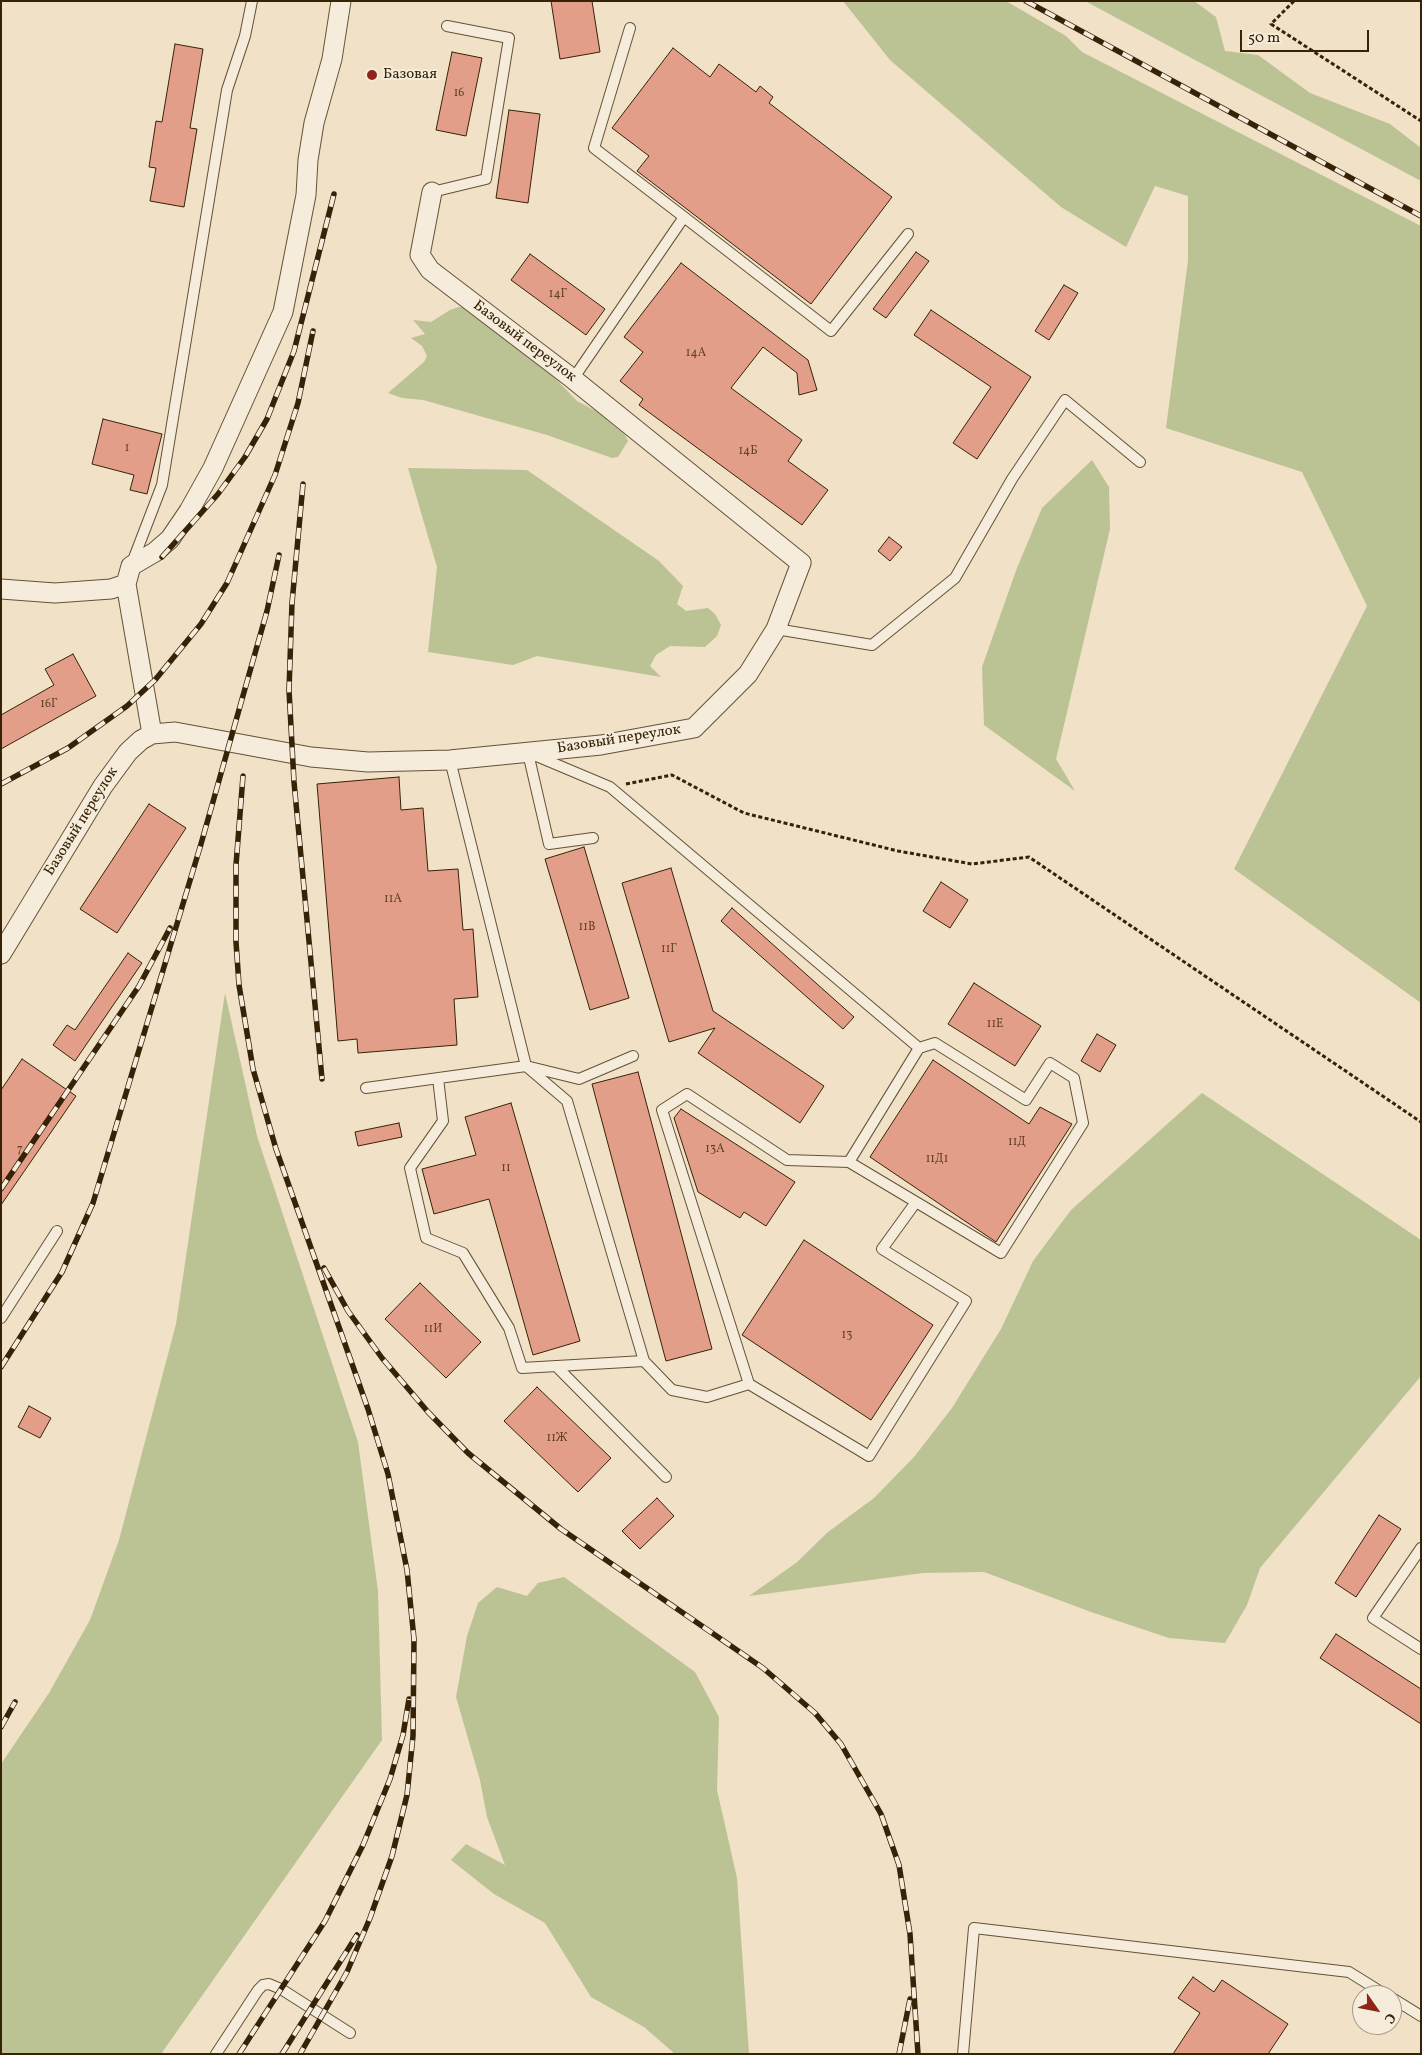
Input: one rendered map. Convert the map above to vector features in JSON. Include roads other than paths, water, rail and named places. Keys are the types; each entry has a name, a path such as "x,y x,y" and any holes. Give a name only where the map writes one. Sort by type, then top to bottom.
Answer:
{"street":[{"path":"1,589 55,593 111,589 170,539 189,510 213,468 283,312 306,195 308,160 314,123 332,59 341,1"},
{"name":"Базовый переулок","path":"1,954 102,786 128,752 141,740 152,734 175,732 248,746 340,760 368,762 450,760 600,745 694,728 748,674 776,629 800,562 573,379 430,270 420,255 432,192"},
{"path":"128,575 152,734"}],"lane":[{"path":"128,575 162,485 227,90 245,36 252,1"},
{"path":"432,192 486,179 509,38 447,26"},
{"path":"630,28 594,148 832,331 908,234"},
{"path":"573,379 684,217"},
{"path":"776,629 872,645 955,578 1012,479 1065,400 1140,462"},
{"path":"528,753 610,788 919,1048"},
{"path":"528,753 549,844 593,838"},
{"path":"450,760 526,1066 567,1101 644,1361 672,1390 708,1397 749,1384"},
{"path":"849,1162 919,1048 936,1043 1026,1100 1050,1063 1074,1078 1083,1123 1001,1253 916,1202 849,1162 787,1160 687,1094 662,1110 749,1384 869,1456 966,1301 882,1249 916,1202"},
{"path":"366,1088 526,1066 579,1079 634,1056"},
{"path":"438,1078 443,1121 410,1168 426,1238 463,1253 509,1328 522,1368 644,1361"},
{"path":"1,1318 57,1231"},
{"path":"556,1366 666,1477"},
{"path":"1421,1548 1374,1618 1421,1649"},
{"path":"962,2054 974,1928 1349,1972 1370,1985"},
{"path":"216,2054 258,1990 263,1985 268,1984 281,1989 350,2033"},
{"path":"1402,2004 1421,2016"}],"railway":[{"path":"1026,1 1421,216"},
{"path":"162,557 218,494 245,457 267,419 294,351 334,194"},
{"path":"1,784 68,748 127,706 155,680 201,624 227,583 275,475 298,403 313,331"},
{"path":"303,484 292,603 289,690 294,782 322,1079"},
{"path":"1,1367 62,1272 93,1203 201,844 267,611 279,555"},
{"path":"243,776 236,865 236,942 239,985 253,1069 276,1149 368,1409 388,1474 407,1570 414,1639 413,1736 407,1795 392,1856 370,1918 347,1972 300,2054"},
{"path":"1,1189 139,986 170,928"},
{"path":"324,1268 348,1311 382,1358 428,1412 468,1453 561,1529 763,1668 815,1713 841,1744 881,1814 899,1865 910,1934 918,2054"},
{"path":"239,2054 325,1921 363,1845 390,1779 403,1735 409,1699"},
{"path":"1,1727 15,1702"},
{"path":"282,2054 357,1935"},
{"path":"899,2054 910,1999"}],"place":[{"name":"Базовая","path":"372,75"}]}
